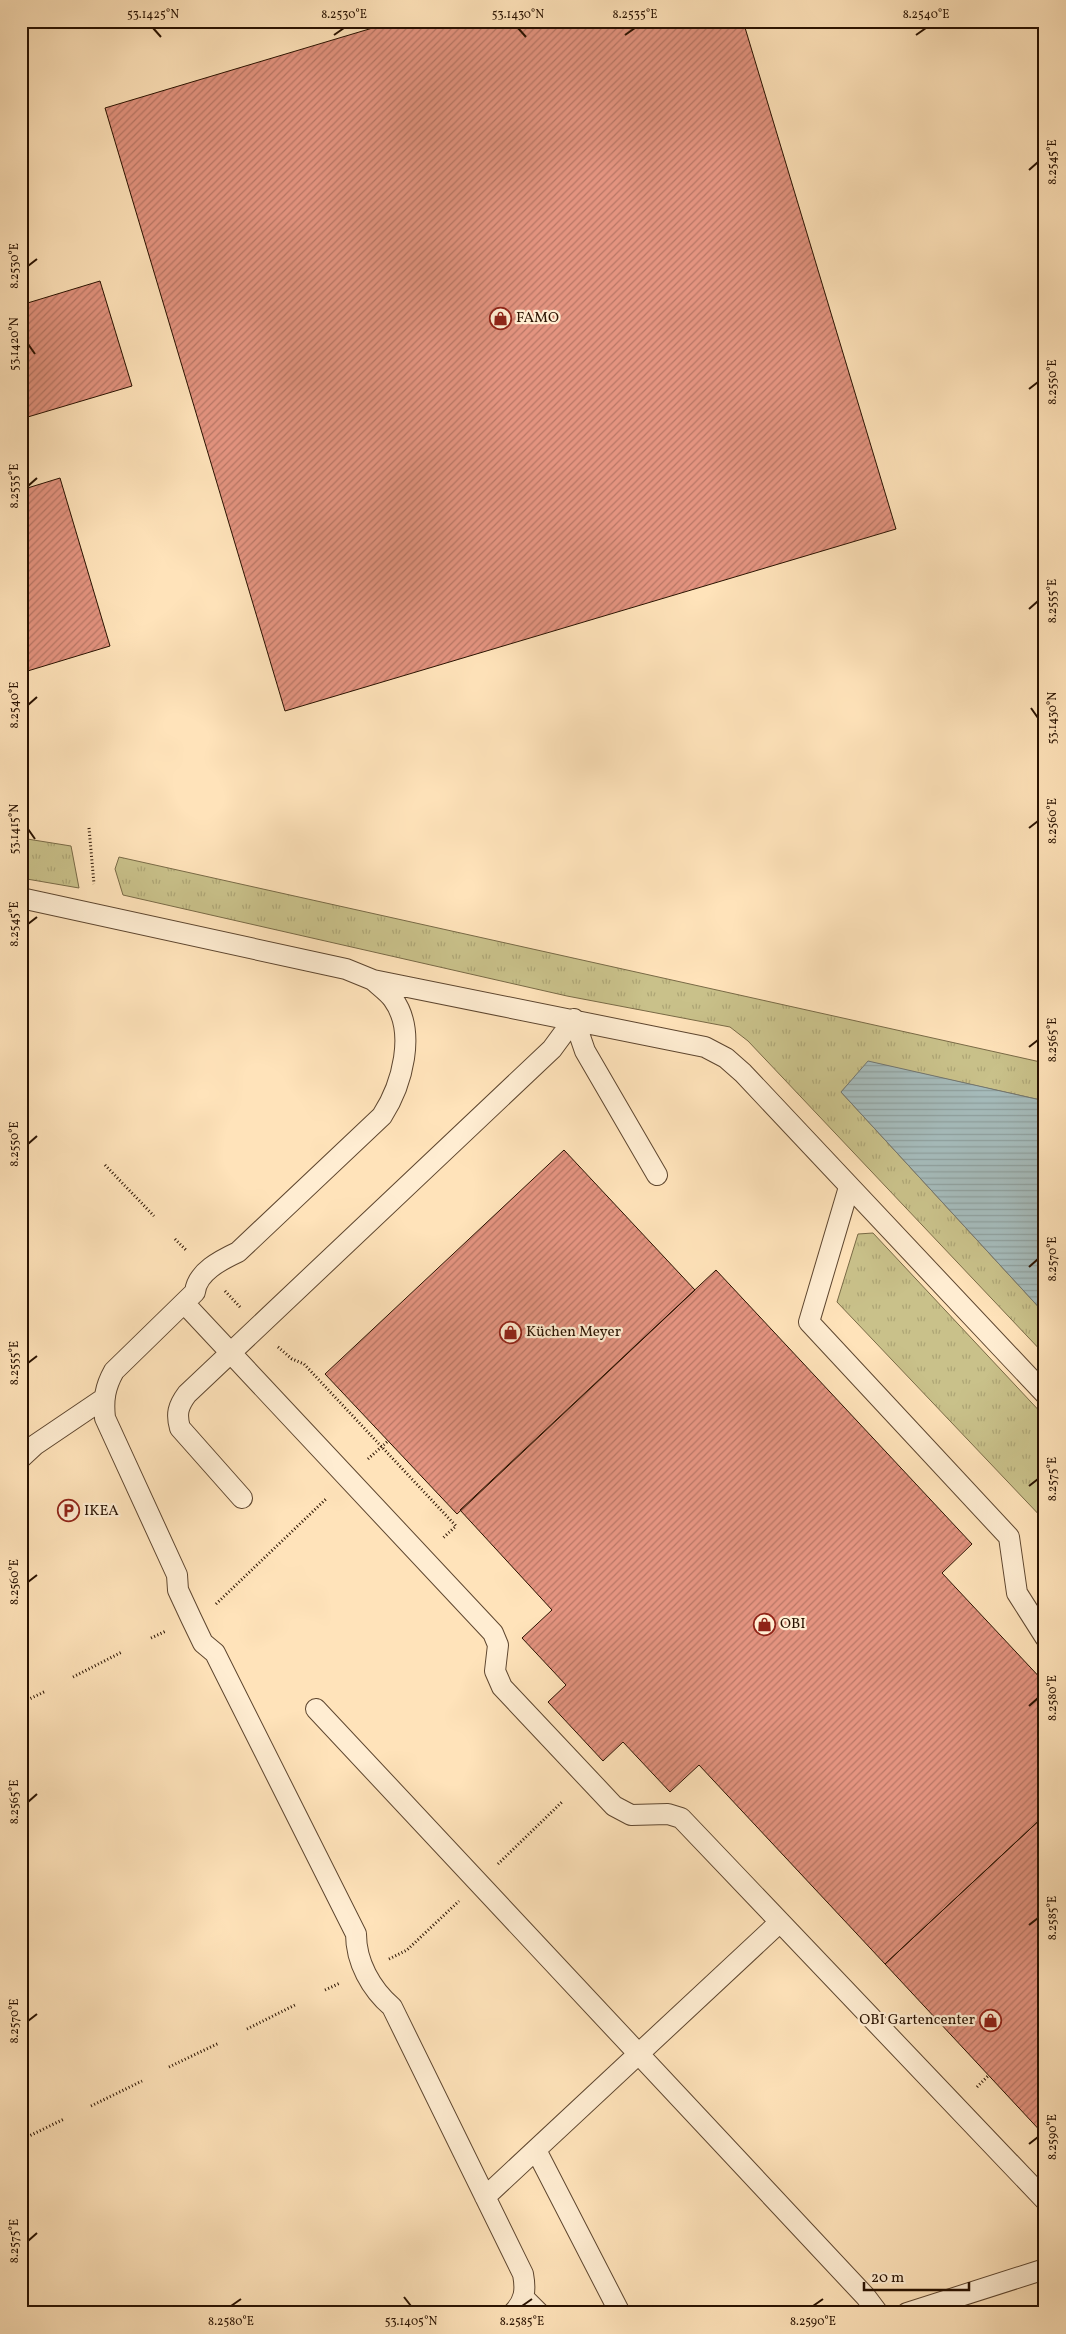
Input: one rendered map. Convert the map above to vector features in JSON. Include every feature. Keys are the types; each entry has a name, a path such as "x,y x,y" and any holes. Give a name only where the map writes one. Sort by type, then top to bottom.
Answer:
{"lane":[{"path":"21,898 346,969 373,980 574,1019 705,1047 726,1058 743,1073 1045,1394"},
{"path":"373,980 393,998 401,1014 404,1037 404,1060 397,1087 382,1116 238,1252 219,1260 196,1283 195,1292 114,1371 107,1382 103,1399 105,1418 177,1575 178,1590 203,1643 215,1653 356,1934 356,1950 365,1970 377,1994 392,2007 523,2274 526,2286 518,2305 539,2313"},
{"path":"574,1019 585,1051 657,1175"},
{"path":"242,1498 180,1428 177,1416 179,1405 186,1394 231,1354 552,1049 574,1019"},
{"path":"849,1187 809,1322 1009,1537 1017,1593 1045,1637"},
{"path":"184,1303 493,1633 498,1645 495,1671 502,1688 614,1806 631,1815 668,1814 681,1818 1045,2200"},
{"path":"21,1458 35,1445 103,1399"},
{"path":"316,1709 866,2297 878,2313"},
{"path":"485,2197 780,1922"},
{"path":"536,2150 620,2313"},
{"path":"907,2313 1045,2269"}],"path":[{"path":"90,828 96,914"},
{"path":"105,1165 154,1216"},
{"path":"223,1289 242,1308"},
{"path":"275,1344 292,1359 304,1364 456,1526 423,1558"},
{"path":"368,1460 388,1441"},
{"path":"214,1606 329,1497"},
{"path":"73,1677 122,1652"},
{"path":"21,1702 46,1691"},
{"path":"497,1865 563,1801"},
{"path":"388,1959 407,1950 460,1900"},
{"path":"247,2028 297,2004"},
{"path":"169,2067 219,2043"},
{"path":"975,2089 989,2076"},
{"path":"91,2106 142,2081"},
{"path":"21,2140 64,2119"}],"green space":[{"path":"21,838 71,846 79,888 21,878"},
{"path":"119,857 1045,1063 1045,1101 869,1062 841,1092 1045,1314 1045,1355 748,1041 730,1027 567,996 123,895 115,869"},
{"path":"873,1233 1045,1417 1045,1521 837,1302 858,1234"}],"shaded area":[{"path":"868,1061 1045,1101 1045,1314 841,1092"}],"building":[{"name":"FAMO","path":"396,21 743,21 896,529 285,711 105,108"},
{"path":"100,281 132,386 21,419 21,305"},
{"path":"60,478 110,646 21,673 21,490"},
{"name":"Küchen Meyer","path":"564,1150 695,1290 457,1514 325,1374"},
{"name":"OBI","path":"716,1270 972,1544 942,1573 1045,1683 1045,1815 885,1964 699,1765 670,1792 623,1742 603,1761 548,1702 566,1685 522,1638 552,1610 460,1510"},
{"name":"OBI Gartencenter","path":"1045,1815 1045,2136 885,1964"}],"place":[{"name":"FAMO","path":"500,318"},
{"name":"Küchen Meyer","path":"510,1332"},
{"name":"IKEA","path":"68,1511"},
{"name":"OBI","path":"764,1624"},
{"name":"OBI Gartencenter","path":"991,2020"}]}
